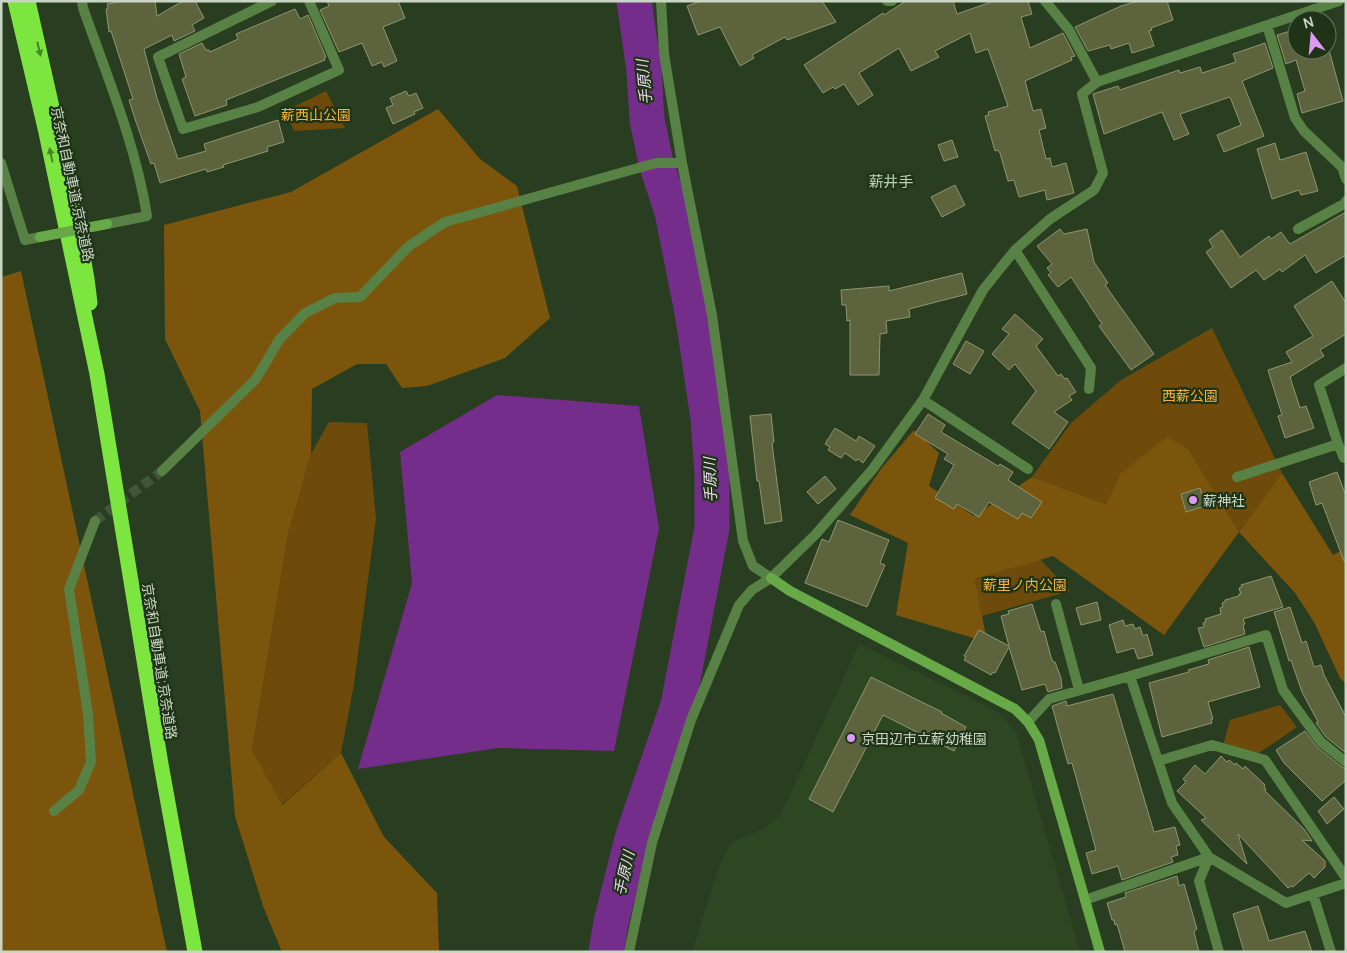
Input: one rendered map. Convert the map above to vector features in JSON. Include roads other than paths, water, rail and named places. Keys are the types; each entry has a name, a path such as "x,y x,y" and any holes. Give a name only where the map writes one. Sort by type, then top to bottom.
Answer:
{"highway":[{"name":"京奈和自動車道;京奈道路","path":"15,1 52,156 97,374 161,764 195,952"},
{"name":"京奈和自動車道;京奈道路","path":"28,1 57,124 84,259 97,374"}],"street":[{"path":"1,162 25,240 147,216 142,183 82,1"},
{"path":"272,1 158,56 183,129 258,107 338,70 309,1"},
{"path":"661,1 664,54 682,163 712,315 744,541 753,566 790,591 1015,709 1028,722 1039,740 1100,952"},
{"path":"887,1 892,1"},
{"path":"1045,1 1069,30 1097,82"},
{"path":"629,952 652,843 691,720 739,605 752,590 772,578 815,535 872,470 923,400 982,290 1015,250 1050,219 1094,190 1103,173 1082,94 1097,82 1268,26 1317,5 1339,1"},
{"path":"1268,26 1295,118 1304,131 1342,167 1346,179"},
{"path":"162,471 256,380 278,340 305,312 335,298 360,297 409,246 445,222 656,163 682,163"},
{"path":"1298,229 1344,204 1346,201"},
{"path":"1015,250 1091,368 1089,389"},
{"path":"1346,368 1319,386 1338,444 1344,458 1346,458"},
{"path":"923,400 1028,469"},
{"path":"1237,477 1338,444"},
{"path":"54,810 79,790 90,762 88,714 69,589 95,521"},
{"path":"1056,604 1079,690"},
{"path":"1028,722 1050,699 1266,635 1283,690 1321,742 1346,762"},
{"path":"1130,676 1172,803 1210,857 1286,903 1346,883"},
{"path":"1158,761 1212,745 1264,760 1346,878"},
{"path":"1085,900 1210,857"},
{"path":"1210,857 1199,881 1219,952"},
{"path":"1313,894 1331,952"}],"waterway":[{"name":"手原川","path":"606,952 611,922 633,835 678,705 712,528 712,474 708,418 692,312 672,212 656,163 647,120 644,71 634,1"}],"tunnel":[{"path":"95,521 162,471"}],"place":[{"name":"薪神社","path":"1193,500"},
{"name":"京田辺市立薪幼稚園","path":"851,738"}],"district":[{"name":"薪井手","path":"891,181"}],"park label":[{"name":"薪西山公園","path":"316,114"},
{"name":"西薪公園","path":"1190,395"},
{"name":"薪里ノ内公園","path":"1025,584"}]}
